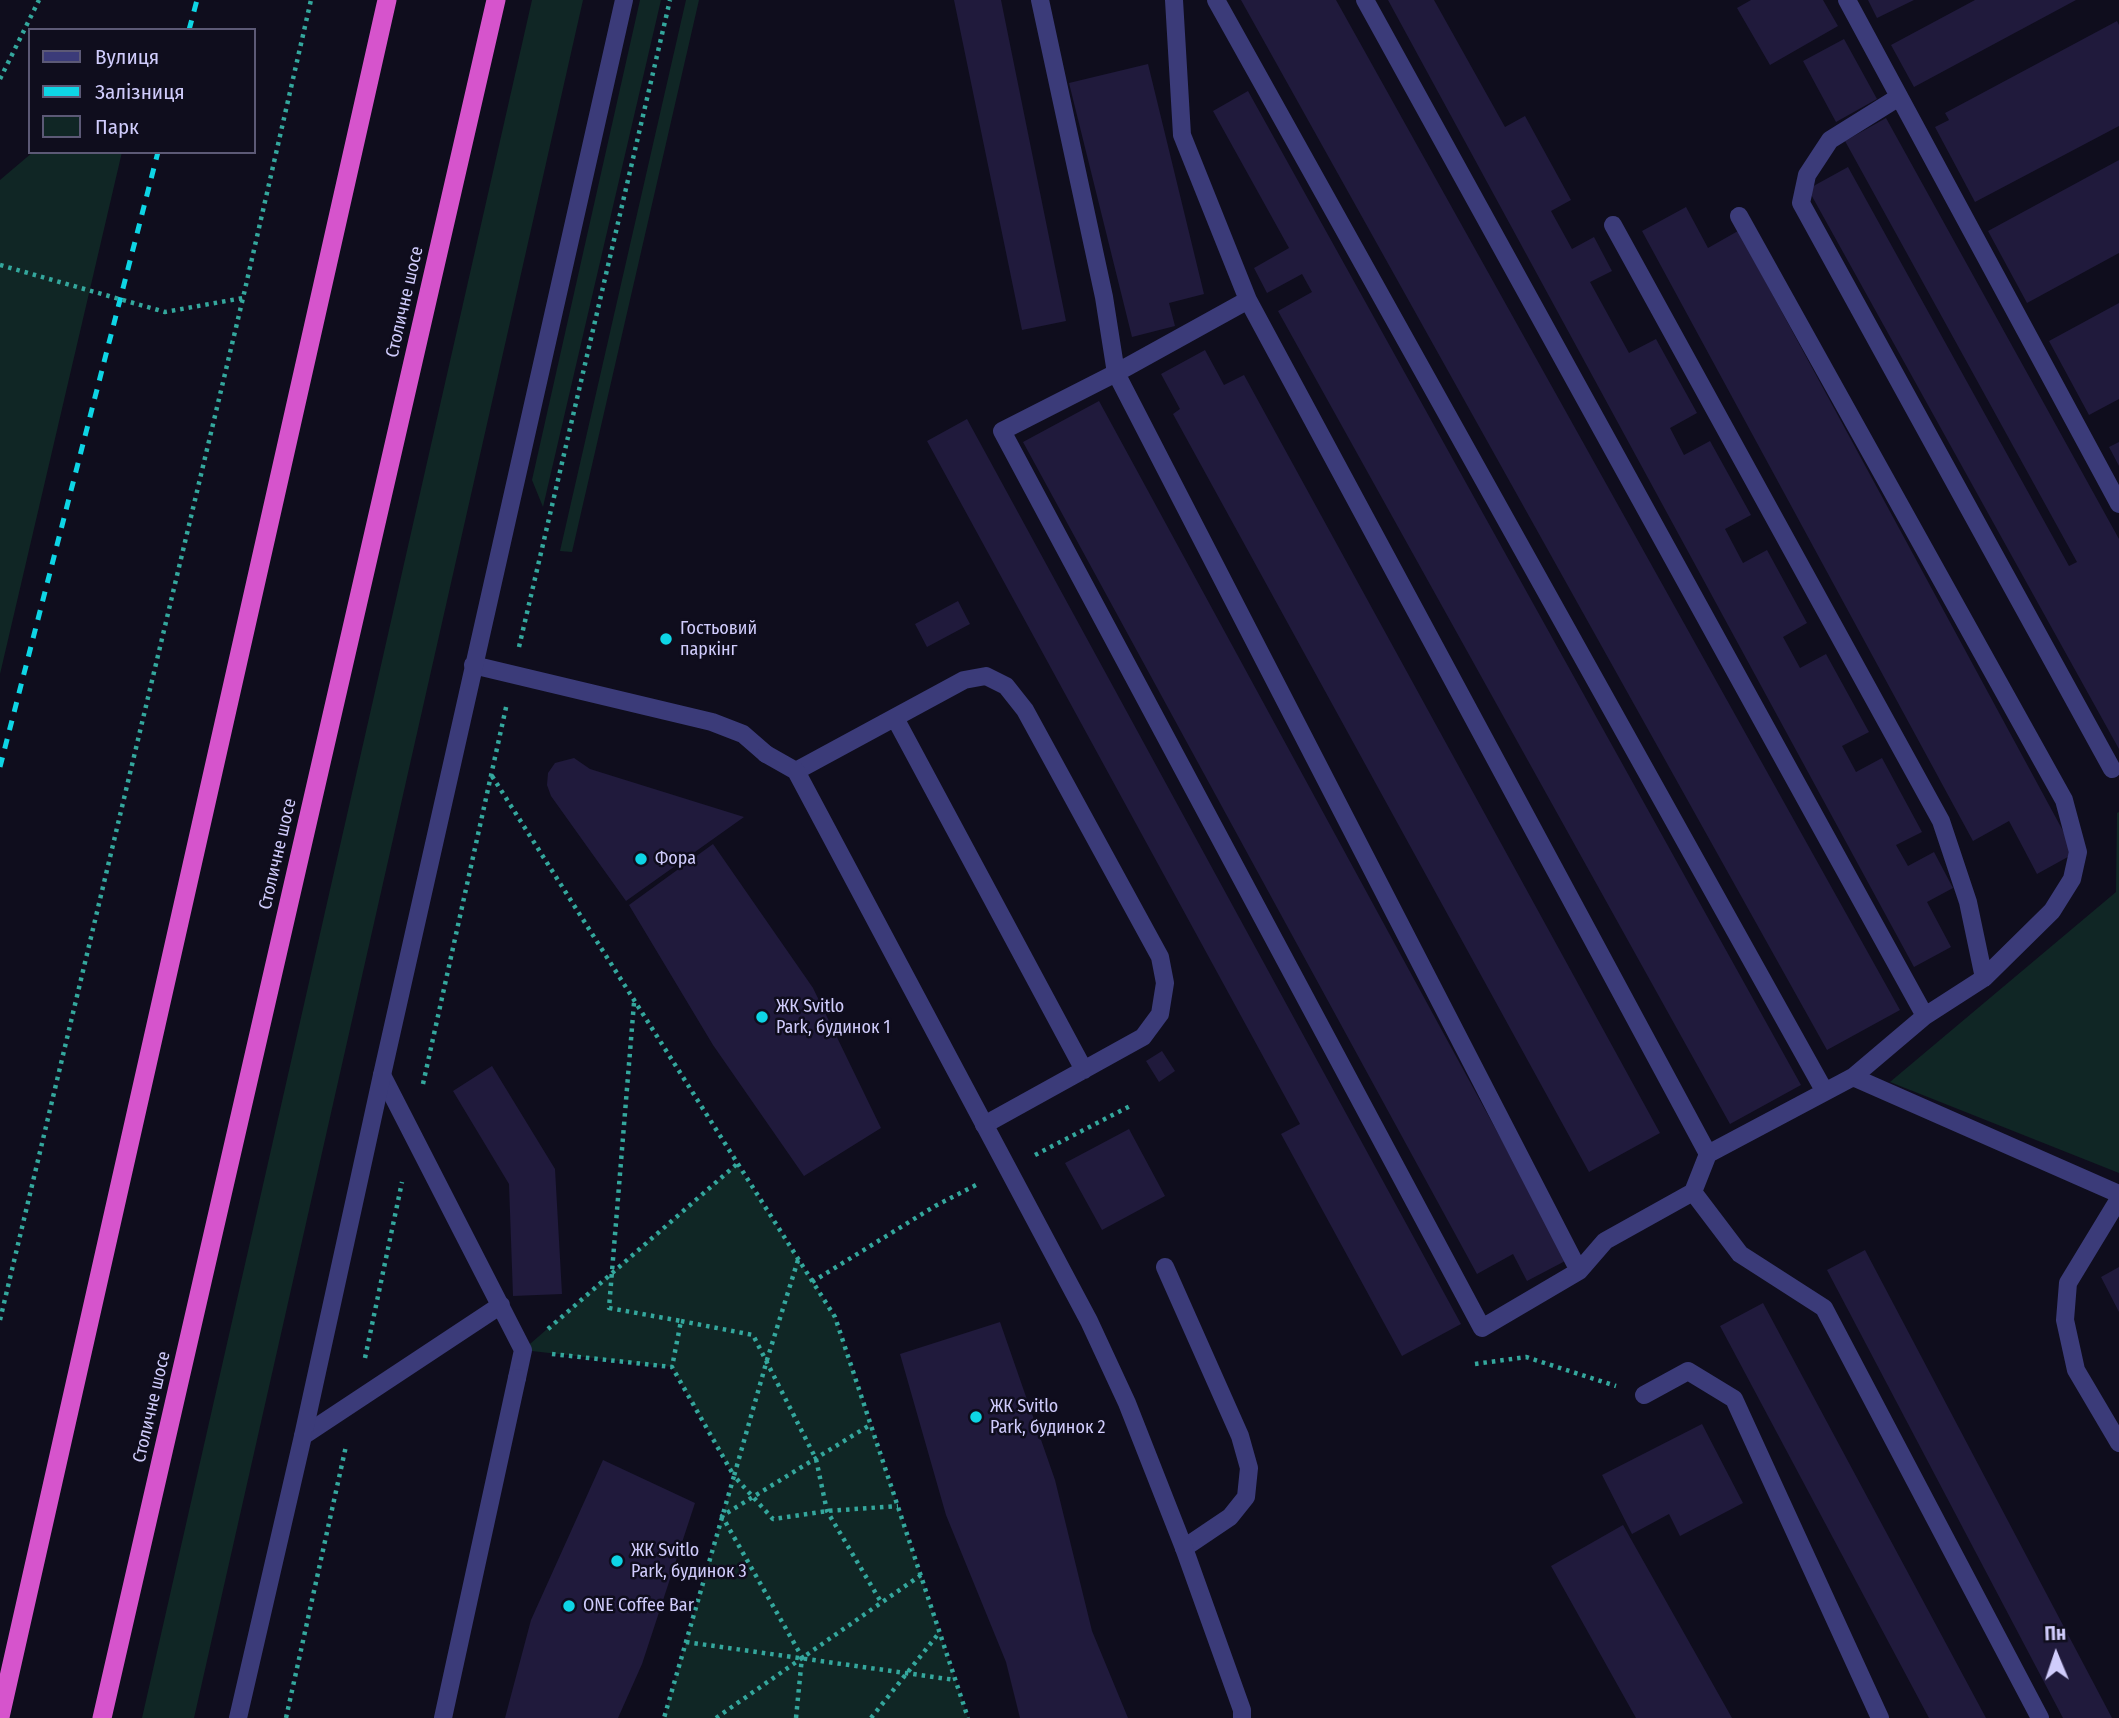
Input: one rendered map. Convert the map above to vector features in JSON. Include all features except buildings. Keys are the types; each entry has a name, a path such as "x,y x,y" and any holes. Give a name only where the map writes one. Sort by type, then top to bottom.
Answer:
{"highway":[{"path":"0,1717 387,0"},
{"name":"Столичне шосе","path":"102,1718 496,0"}],"street":[{"path":"237,1718 303,1436 473,665 624,0"},
{"path":"1040,0 1104,297 1116,373 1579,1271"},
{"path":"1174,0 1182,135 1248,300 1708,1154"},
{"path":"1216,0 1825,1092"},
{"path":"1365,0 1925,1016"},
{"path":"1847,0 2119,505"},
{"path":"1899,97 1829,140 1807,175 1801,203 2112,769"},
{"path":"1248,300 1116,373 1002,431 1482,1328 1579,1271 1605,1241 1693,1192 1708,1154 1853,1077 1925,1016 1984,978 2052,911 2072,879 2078,852 2064,800 1739,216"},
{"path":"1613,225 1941,821 1968,902 1984,978"},
{"path":"473,665 712,722 743,734 766,754 796,771 1095,1333 1127,1403 1184,1548 1242,1710 1242,1718"},
{"path":"796,771 964,680 986,676 1006,686 1025,710 1160,957 1165,983 1160,1014 1143,1037 984,1125"},
{"path":"895,718 1084,1070"},
{"path":"382,1075 523,1350 443,1718"},
{"path":"1853,1077 2119,1194"},
{"path":"1693,1192 1740,1254 1824,1308 2040,1718"},
{"path":"2119,1199 2068,1283 2065,1320 2076,1370 2119,1443"},
{"path":"1165,1267 1240,1436 1249,1468 1246,1497 1230,1517 1184,1548"},
{"path":"303,1436 501,1305"},
{"path":"1644,1395 1688,1371 1734,1399 1880,1718"}],"path":[{"path":"0,79 39,0"},
{"path":"0,1320 243,298 311,0"},
{"path":"286,1718 513,675 670,0"},
{"path":"0,265 165,312 243,298"},
{"path":"491,775 835,1317 968,1718"},
{"path":"634,1002 609,1308 753,1335 816,1459 827,1511 881,1602"},
{"path":"812,1282 935,1206 1132,1105"},
{"path":"523,1350 737,1164"},
{"path":"664,1718 798,1260"},
{"path":"681,1321 672,1367 734,1476 773,1518 898,1506"},
{"path":"523,1350 672,1367"},
{"path":"1475,1364 1527,1357 1644,1395"},
{"path":"722,1516 871,1425"},
{"path":"722,1516 802,1657 796,1718"},
{"path":"716,1718 920,1576"},
{"path":"871,1718 939,1632"},
{"path":"686,1642 955,1680"}],"green space":[{"path":"532,0 583,0 194,1718 142,1718"},
{"path":"640,0 661,0 543,507 532,480"},
{"path":"686,0 699,0 572,552 560,551"},
{"path":"31,154 122,154 0,674 0,180"},
{"path":"2119,812 2119,1173 1890,1082 2116,892"},
{"path":"737,1164 835,1317 968,1718 664,1718 734,1476 672,1367 523,1350"}],"railway":[{"path":"190,28 197,0"},
{"path":"0,767 157,154"}],"place":[{"name":"Гостьовий паркінг","path":"666,639"},
{"name":"Фора","path":"641,859"},
{"name":"ЖК Svitlo Park, будинок 1","path":"762,1017"},
{"name":"ЖК Svitlo Park, будинок 2","path":"976,1417"},
{"name":"ЖК Svitlo Park, будинок 3","path":"617,1561"},
{"name":"ONE Coffee Bar","path":"569,1606"}]}
